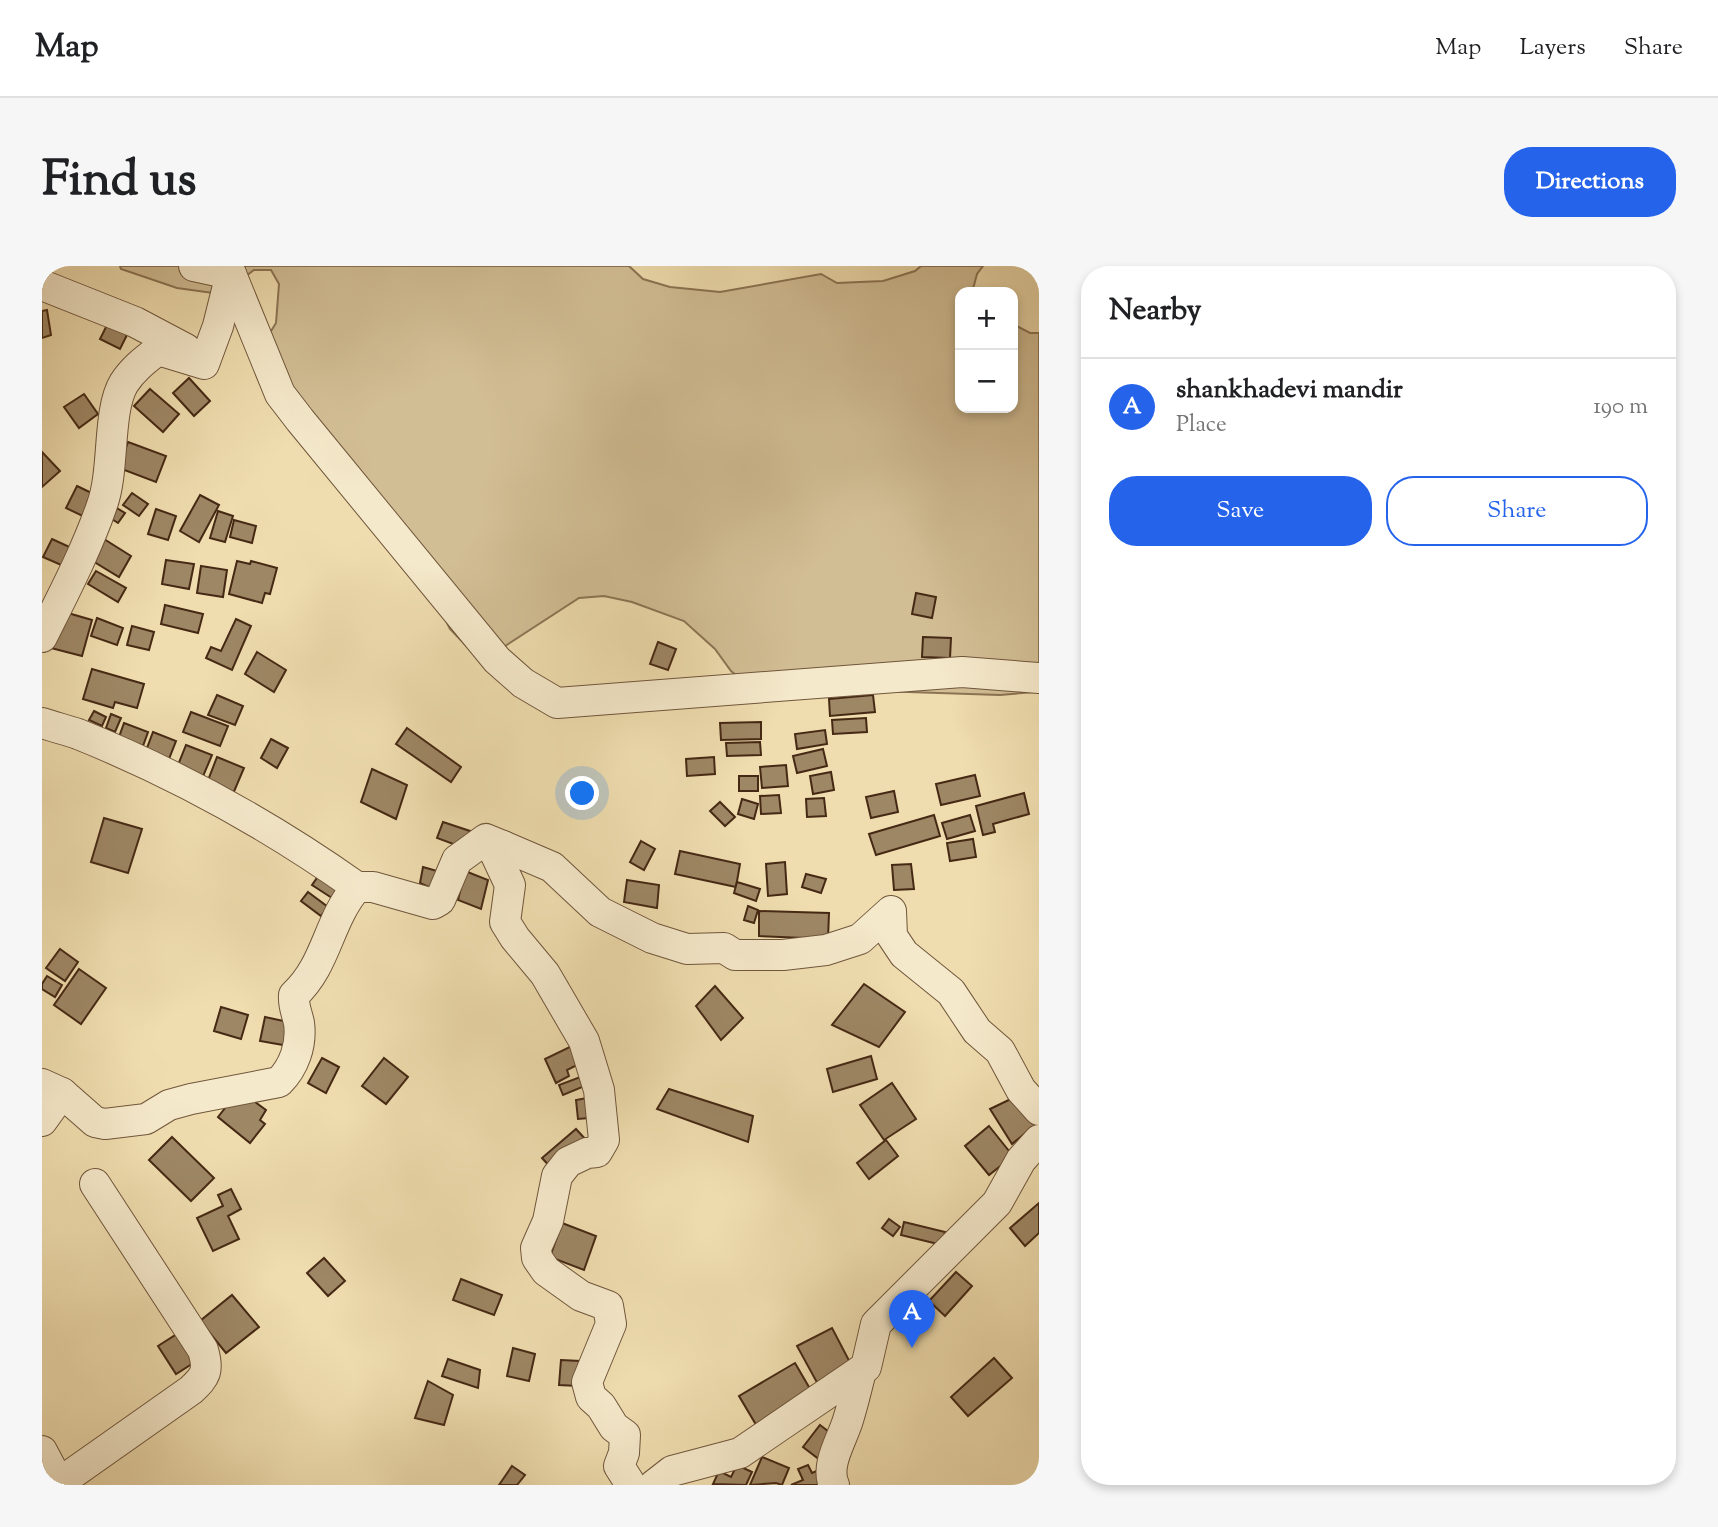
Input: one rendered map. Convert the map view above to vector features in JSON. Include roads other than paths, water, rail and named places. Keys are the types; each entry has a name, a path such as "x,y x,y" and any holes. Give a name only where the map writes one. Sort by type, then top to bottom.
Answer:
{"street":[{"path":"194,266 231,274"},
{"path":"204,364 218,326 231,274"},
{"path":"231,274 280,394 497,660 523,683 557,703 962,672 1039,678"},
{"path":"42,285 135,323 188,350 204,364"},
{"path":"42,637 102,506 111,464 113,422 122,386 138,365 158,350 204,364"},
{"path":"42,723 76,734 224,803 307,852 357,887 384,889 433,904 440,900 457,860 486,839 552,867 600,912 652,938 687,949 723,948 735,955 783,955 826,950 860,939 891,911 892,936 904,954 951,992 977,1031 1000,1051 1021,1090 1039,1110"},
{"path":"503,846 495,853 510,885 505,922 545,974 584,1041 598,1090 604,1140 597,1152 587,1153 568,1162 557,1176 548,1221 537,1248 537,1258 545,1271 581,1296 608,1306 611,1324 587,1382 591,1397 601,1406 614,1427 625,1435 624,1452 619,1466 631,1485"},
{"path":"42,1121 52,1088 85,1116 105,1125 146,1119 169,1105 191,1099 279,1082 287,1074 299,1047 299,1023 293,1006 294,995 307,983 321,957 338,913 357,887"},
{"path":"654,1485 672,1471 740,1453 866,1367 876,1324 997,1203 1021,1160 1039,1140"},
{"path":"42,1451 59,1484 191,1390 202,1380 207,1364 204,1350 95,1184"},
{"path":"834,1485 831,1478 834,1457 848,1422 861,1371"}],"place":[{"name":"shankhadevi mandir","path":"912,1348"}]}
